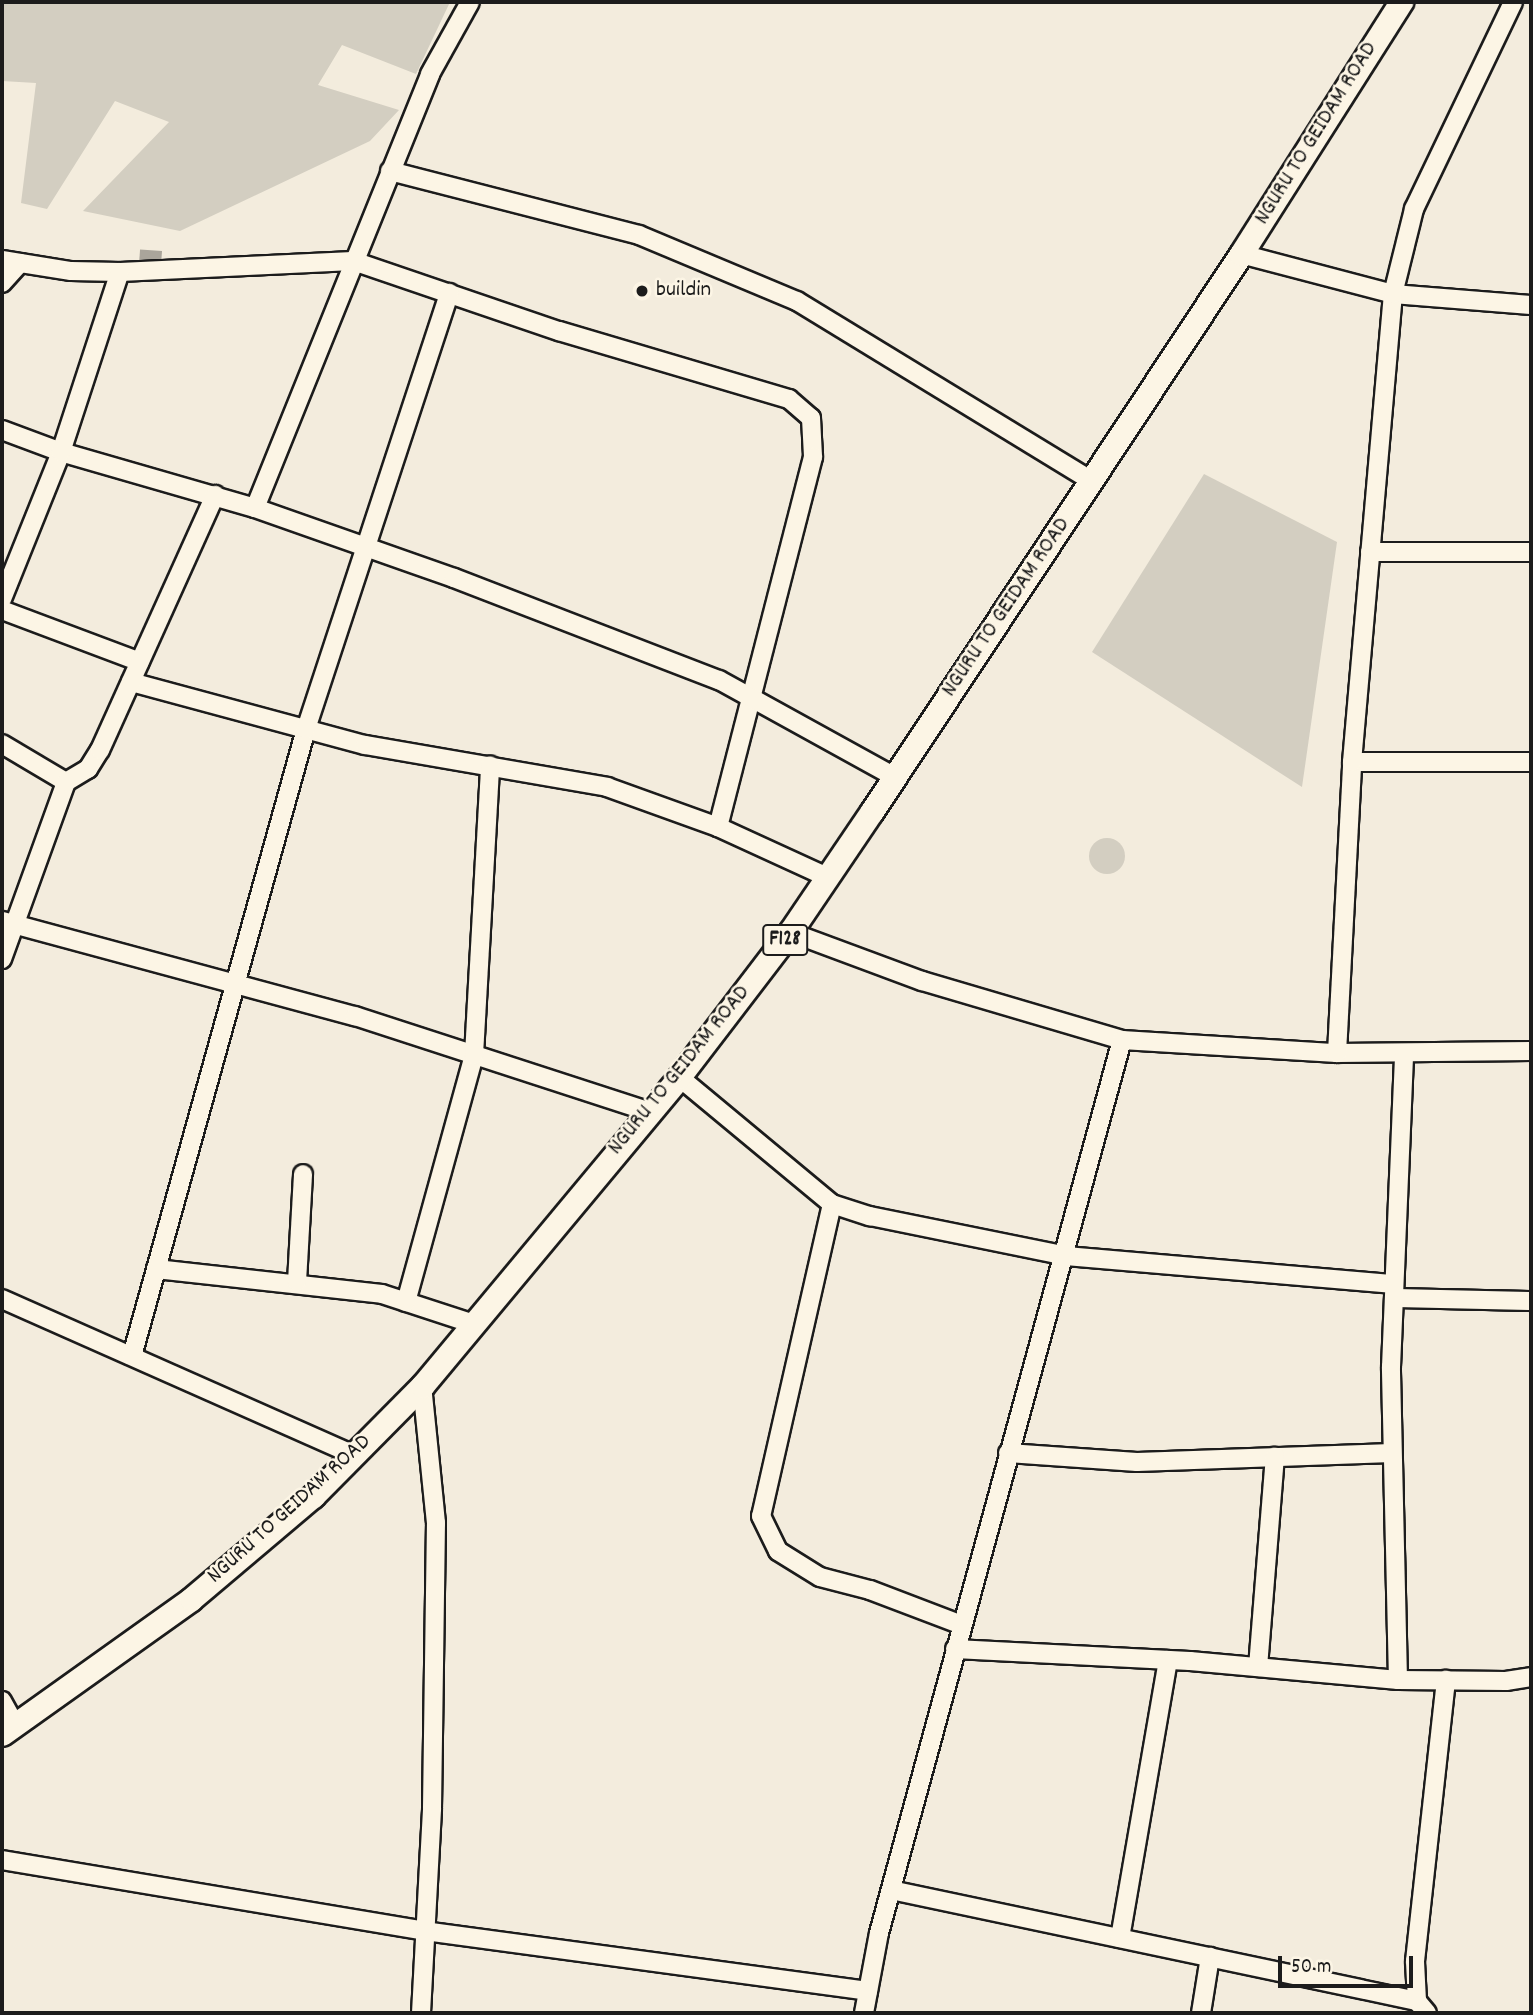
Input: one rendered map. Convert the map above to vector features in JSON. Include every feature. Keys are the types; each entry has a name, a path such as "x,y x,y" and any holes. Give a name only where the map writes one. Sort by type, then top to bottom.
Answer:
{"main road":[{"name":"NGURU TO GEIDAM ROAD","path":"8,1729 191,1599 313,1496 422,1386 679,1077 790,932 895,777 1241,254 1401,2"}],"street":[{"path":"255,508 430,74 470,2"},
{"path":"1338,1053 1352,762 1393,294 1414,209 1513,2"},
{"path":"390,171 639,235 797,301 1092,481"},
{"path":"1241,254 1393,294 1531,305"},
{"path":"2,260 71,271 120,272 353,261 789,399 811,418 813,457 718,827"},
{"path":"2,283 20,263"},
{"path":"2,598 61,452 120,272"},
{"path":"132,1356 233,983 306,729 449,293"},
{"path":"2,430 61,452 255,508 719,680 895,777"},
{"path":"2,959 7,922 66,782 88,769 100,750 215,495"},
{"path":"1370,552 1531,552"},
{"path":"2,610 140,662"},
{"path":"131,682 365,746 490,765 607,787 718,827 827,877"},
{"path":"2,744 66,782"},
{"path":"1352,762 1531,762"},
{"path":"406,1302 474,1055 490,765"},
{"path":"7,922 233,983 474,1055 650,1112"},
{"path":"790,932 922,981 1122,1041 1338,1053 1531,1051"},
{"path":"864,2013 891,1891 955,1649 1008,1453 1066,1256 1122,1041"},
{"path":"1398,1680 1392,1453 1394,1291 1405,1054"},
{"path":"679,1077 832,1204 870,1216 1066,1256 1394,1291 1531,1301"},
{"path":"297,1282 303,1174"},
{"path":"832,1204 761,1516 778,1551 820,1577 870,1590 962,1625"},
{"path":"156,1269 297,1282 406,1302 474,1324"},
{"path":"2,1298 354,1455"},
{"path":"421,2013 432,1808 436,1523 422,1386"},
{"path":"1008,1453 1137,1462 1392,1453"},
{"path":"1258,1667 1275,1457"},
{"path":"955,1649 1168,1660 1398,1680 1531,1677"},
{"path":"1120,1938 1168,1660"},
{"path":"891,1891 1210,1957 1422,2007 1415,1961 1446,1680"},
{"path":"2,1701 8,1729"},
{"path":"2,1860 425,1931 868,1991"},
{"path":"1201,2013 1210,1957"}],"shaded area":[{"path":"2,2 450,2 416,74 342,45 318,85 399,110 370,141 180,231 83,211 169,122 115,101 47,209 21,203 36,83 2,81"},
{"path":"140,249 162,251 161,264 139,262"},
{"path":"1204,474 1337,542 1302,787 1092,652"},
{"path":"1107,838 1120,843 1125,856 1120,869 1107,874 1094,869 1089,856 1094,843"}],"place":[{"name":"buildin","path":"642,291"}]}
